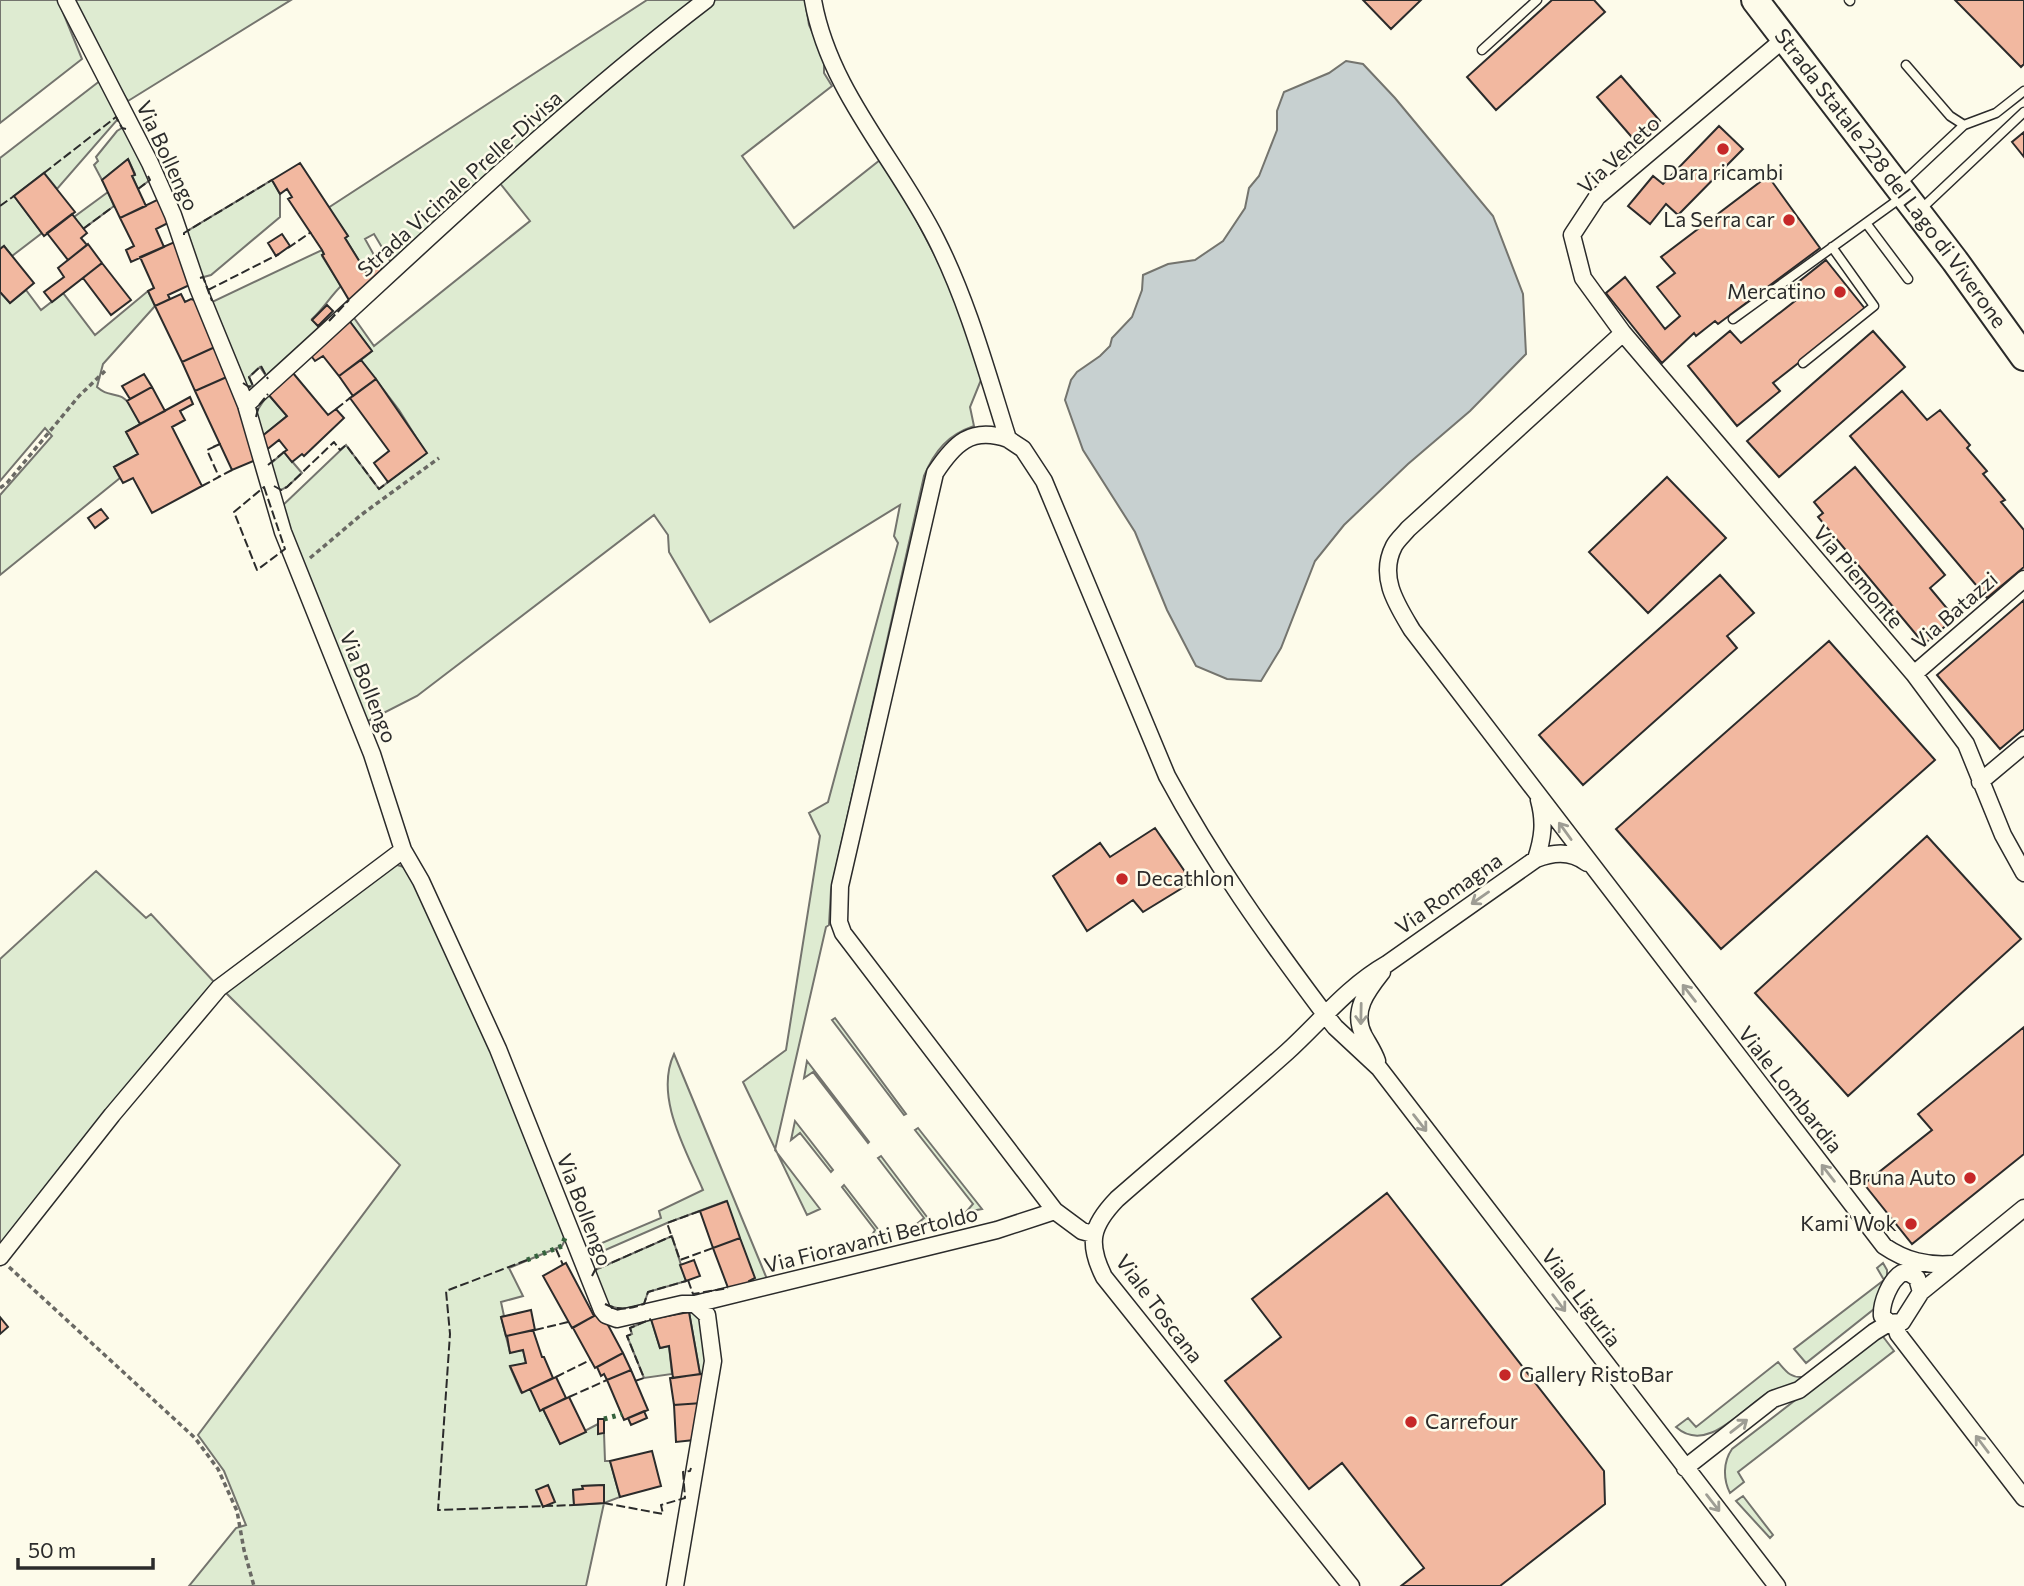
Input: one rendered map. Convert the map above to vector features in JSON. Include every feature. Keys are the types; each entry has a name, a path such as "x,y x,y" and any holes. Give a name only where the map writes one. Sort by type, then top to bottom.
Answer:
{"main road":[{"name":"Strada Statale 228 del Lago di Viverone","path":"1755,0 1907,198 2024,358"}],"street":[{"name":"Via Bollengo","path":"66,0 150,163 173,215 199,290 246,405 283,532 372,754 403,850 421,881 498,1049 601,1310 617,1319 689,1304"},
{"name":"Strada Vicinale Prelle-Divisa","path":"246,405 495,176 603,83 706,0"},
{"path":"813,0 833,68 936,238 952,274 1008,439"},
{"name":"Via Veneto","path":"1623,332 1583,278 1572,235 1597,197 1784,38"},
{"name":"Via Piemonte","path":"1623,332 1914,674 1966,744 2003,835 2024,873"},
{"name":"Viale Lombardia","path":"1623,332 1408,529 1393,546 1388,570 1391,595 1412,630 1884,1246 1899,1256 1936,1265 1953,1264"},
{"path":"1379,1068 1335,1027 1324,1013 1256,922 1184,808 1162,766 1044,481 1023,449 1008,439 987,435 962,440 947,455 936,473 840,886 839,922 843,933 1055,1211 1082,1231 1093,1234 1103,1213 1117,1199 1288,1050 1324,1013 1361,980 1387,964"},
{"name":"Via Batazzi","path":"1914,674 2024,579"},
{"path":"1980,782 2024,746"},
{"path":"1536,792 1543,816 1543,839 1536,859"},
{"path":"0,1258 112,1115 219,988 403,850"},
{"path":"1536,859 1548,854 1562,853 1579,857 1594,870"},
{"name":"Via Romagna","path":"1387,964 1536,859"},
{"path":"1379,1068 1363,1035 1359,1015 1361,1002 1387,964"},
{"name":"Viale Liguria","path":"1379,1068 1777,1586"},
{"path":"2024,1208 1953,1264 1916,1281 1895,1277 1882,1307 1882,1316 1892,1324 2024,1498"},
{"name":"Via Fioravanti Bertoldo","path":"689,1304 997,1230 1055,1211"},
{"name":"Viale Toscana","path":"1093,1234 1095,1258 1104,1277 1351,1586"},
{"path":"1685,1468 1773,1399 1799,1391 1874,1332 1906,1318 1916,1281 1899,1256"},
{"path":"675,1586 713,1361 707,1315 689,1304"}],"lane":[{"path":"1482,50 1537,0"},
{"path":"1906,65 1950,116 1964,125"},
{"path":"1907,198 1964,125 1996,113 2024,91"},
{"path":"1732,319 1866,223 1907,198 2024,112"},
{"path":"1866,223 1908,279"},
{"path":"1803,363 1874,306 1832,247"}],"path":[{"path":"0,488 79,396 105,372"},
{"path":"298,568 361,515 439,458"},
{"path":"0,1258 185,1429 209,1455 237,1511 254,1586"}],"green space":[{"path":"0,0 58,0 82,59 0,123"},
{"path":"73,0 291,0 128,101 115,82"},
{"path":"647,0 697,0 392,264 374,234 365,239 379,264 366,272 345,238 348,236 328,208"},
{"path":"714,0 805,0 809,25 824,57 824,73 832,86 742,156 794,228 880,160 909,206 944,273 980,368 981,380 970,407 974,426 943,445 924,476 831,890 829,925 826,927 775,1149 743,1082 786,1050 820,836 809,813 828,802 898,543 894,536 900,505 710,622 669,552 668,535 654,515 417,696 364,723 281,507 346,445 379,489 426,453 399,410 361,360 372,351 348,319 352,315 374,346 530,221 499,182"},
{"path":"101,80 118,119 57,189 44,173 14,196 42,233 12,256 4,246 0,249 0,158"},
{"path":"122,128 126,128 150,180 138,189 128,159 102,180 94,165 98,161 96,157"},
{"path":"272,180 280,194 280,217 211,275 200,278 184,233"},
{"path":"108,192 114,206 83,229 74,217"},
{"path":"322,250 322,256 341,286 312,319 318,326 324,321 326,323 268,379 260,367 249,377 253,386 244,386 209,306 212,302"},
{"path":"26,290 41,310 63,293 95,335 148,291 155,306 103,364 97,387 123,398 132,407 140,424 126,432 138,454 114,467 120,478 0,575 0,495 52,436 45,428 0,481 0,292 10,303"},
{"path":"268,394 287,416 261,437 255,414"},
{"path":"284,452 302,473 281,490 274,487 268,466"},
{"path":"394,864 407,868 509,1087 566,1238 562,1246 509,1268 523,1296 501,1302 504,1316 501,1317 510,1352 523,1350 526,1363 510,1367 521,1392 530,1389 560,1444 598,1424 598,1433 604,1433 605,1461 610,1461 620,1497 604,1503 586,1586 189,1586 236,1528 246,1525 224,1471 198,1435 400,1165 224,991","holes":["603,1485 604,1503 574,1505 573,1490 583,1489 583,1486"]},
{"path":"96,871 146,918 151,914 216,984 0,1249 0,959"},
{"path":"835,1018 906,1114 904,1115 832,1020"},
{"path":"674,1054 767,1279 750,1286 749,1281 754,1278 726,1201 594,1255 584,1254 583,1251 661,1218 659,1211 703,1190 681,1141 670,1105 669,1071"},
{"path":"807,1061 868,1143 813,1072 804,1078"},
{"path":"795,1121 833,1170 831,1172 800,1133 791,1140"},
{"path":"918,1128 982,1209 966,1212 973,1204 915,1130"},
{"path":"777,1153 820,1209 807,1215"},
{"path":"881,1156 930,1221 918,1223 924,1218 878,1158"},
{"path":"844,1185 881,1233 872,1235 875,1230 842,1187"},
{"path":"672,1236 686,1281 648,1292 644,1304 639,1306 620,1308 605,1304 595,1270"},
{"path":"1883,1263 1887,1278 1882,1296 1874,1309 1806,1363 1794,1349 1884,1280 1877,1268"},
{"path":"689,1312 698,1314 705,1330 704,1385 700,1374"},
{"path":"651,1319 660,1348 669,1346 672,1374 644,1378 627,1336 632,1334 630,1328"},
{"path":"1881,1334 1894,1351 1738,1472 1744,1482 1730,1493 1725,1471 1732,1449"},
{"path":"1778,1362 1791,1375 1803,1377 1790,1388 1769,1392 1712,1432 1700,1436 1688,1434 1676,1427 1688,1418 1696,1427"},
{"path":"1743,1496 1773,1535 1770,1538 1736,1501"}],"shaded area":[{"path":"1346,61 1363,64 1395,98 1493,216 1523,294 1526,354 1470,411 1408,464 1344,525 1315,561 1281,648 1261,681 1227,679 1196,666 1167,610 1135,532 1083,450 1065,400 1071,380 1077,372 1110,346 1112,338 1132,317 1142,290 1143,275 1168,264 1195,260 1223,241 1245,208 1249,188 1259,176 1277,130 1277,111 1284,92 1329,73"}],"building":[{"path":"1363,0 1421,0 1391,29"},
{"path":"1552,0 1594,0 1605,12 1496,110 1467,77"},
{"path":"1955,0 2024,0 2024,64 2021,67"},
{"path":"1621,76 1660,121 1636,142 1597,97"},
{"path":"1719,126 1743,149 1678,215 1666,204 1650,224 1628,206 1653,176 1663,184"},
{"path":"2024,132 2024,157 2012,142"},
{"path":"128,159 135,175 132,176 146,206 120,218 102,180"},
{"path":"300,163 348,236 345,238 366,272 379,264 385,278 349,300 322,255 322,250 288,199 292,197 287,189 280,194 272,180"},
{"path":"44,173 75,212 44,236 14,196"},
{"path":"1768,176 1820,248 1718,324 1715,321 1696,336 1694,333 1662,363 1606,293 1625,277 1665,329 1680,316 1657,287 1675,273 1661,257"},
{"path":"159,199 170,222 156,229 164,247 131,262 126,250 134,246 120,218"},
{"path":"72,214 87,233 81,238 87,245 68,260 47,233"},
{"path":"282,234 290,246 276,256 268,243"},
{"path":"177,241 196,282 168,295 170,299 155,306 148,291 154,288 140,257"},
{"path":"88,244 102,263 52,302 44,292 64,277 58,268"},
{"path":"4,246 34,283 10,303 0,292 0,249"},
{"path":"1826,260 1866,310 1773,383 1780,391 1737,426 1688,366 1730,331 1741,343 1800,297 1792,287"},
{"path":"102,263 131,300 111,315 83,278"},
{"path":"181,294 185,302 191,299 197,301 215,347 182,362 155,306"},
{"path":"327,305 333,311 318,326 312,320"},
{"path":"348,319 372,351 339,376 323,356 315,361 309,353"},
{"path":"1873,331 1905,367 1779,477 1747,441"},
{"path":"215,347 229,376 195,391 182,362"},
{"path":"361,360 376,379 353,396 339,376"},
{"path":"293,373 328,415 336,409 344,418 304,456 302,454 292,462 279,440 265,451 261,437 287,416 268,394"},
{"path":"144,374 152,387 130,399 122,386"},
{"path":"229,376 258,459 232,470 195,391"},
{"path":"376,379 427,453 388,482 374,463 389,451 350,398"},
{"path":"152,387 165,411 140,424 127,401"},
{"path":"1902,391 1927,420 1940,410 1970,445 1967,448 1987,471 1983,474 2005,500 2001,502 2024,530 2024,567 1987,598 1850,436"},
{"path":"190,397 193,404 180,411 185,420 172,427 202,486 152,513 133,478 123,483 114,467 138,454 126,432"},
{"path":"1855,467 1945,575 1930,588 1955,618 1924,644 1818,517 1823,513 1814,502"},
{"path":"1667,477 1726,538 1648,613 1589,552"},
{"path":"101,509 108,518 95,528 88,518"},
{"path":"1720,575 1754,613 1727,636 1737,648 1583,785 1539,735"},
{"path":"2024,600 2024,729 2000,749 1937,675"},
{"path":"1829,641 1935,760 1721,949 1616,829"},
{"name":"Decathlon","path":"1155,828 1192,882 1143,912 1133,900 1087,931 1053,876 1100,843 1110,857"},
{"path":"1927,836 2021,939 1848,1096 1755,993"},
{"path":"2024,1027 2024,1154 1912,1244 1864,1184 1932,1130 1918,1114"},
{"name":"Carrefour","path":"1387,1193 1604,1471 1605,1504 1500,1586 1401,1586 1424,1568 1342,1463 1309,1489 1225,1381 1281,1337 1252,1299"},
{"path":"727,1201 740,1238 713,1248 700,1211"},
{"path":"740,1238 755,1278 749,1281 750,1286 730,1293 713,1248"},
{"path":"694,1260 700,1276 686,1281 680,1265"},
{"path":"566,1263 594,1316 572,1328 543,1276"},
{"path":"531,1310 535,1330 506,1336 501,1317"},
{"path":"601,1312 623,1353 595,1368 573,1328"},
{"path":"689,1312 700,1374 673,1378 669,1346 660,1348 651,1319"},
{"path":"0,1317 8,1327 0,1334"},
{"path":"533,1330 553,1378 522,1393 510,1366 526,1363 523,1350 510,1353 507,1336"},
{"path":"623,1353 631,1370 607,1380 604,1374 601,1376 597,1367"},
{"path":"631,1370 648,1410 624,1420 607,1380"},
{"path":"702,1374 702,1403 674,1405 670,1378"},
{"path":"556,1377 566,1398 540,1411 530,1389"},
{"path":"569,1397 586,1432 560,1444 543,1409"},
{"path":"702,1403 694,1440 676,1442 674,1405"},
{"path":"644,1411 647,1418 631,1425 628,1418"},
{"path":"598,1419 604,1419 604,1433 598,1434"},
{"path":"652,1451 661,1486 620,1497 610,1461"},
{"path":"548,1485 555,1502 543,1507 536,1490"},
{"path":"604,1485 604,1503 574,1505 573,1490 583,1489 582,1486"}],"hedge":[{"path":"527,1260 562,1246 566,1235"},
{"path":"604,1419 622,1414"}],"fence":[{"path":"44,173 116,117 122,128 126,129"},
{"path":"138,189 150,180 148,176"},
{"path":"184,235 272,180"},
{"path":"0,206 14,196"},
{"path":"83,229 114,206"},
{"path":"288,248 311,232"},
{"path":"208,290 279,254"},
{"path":"200,278 203,277 212,301"},
{"path":"329,321 349,300"},
{"path":"243,383 249,387 253,386 249,377 261,366 268,379"},
{"path":"256,417 259,405 268,394"},
{"path":"336,409 350,398"},
{"path":"274,486 281,490 287,487 334,442 340,450 346,445 379,489 388,482"},
{"path":"213,447 220,444 207,450 219,477"},
{"path":"268,465 284,452"},
{"path":"202,486 232,470"},
{"path":"264,487 285,549 257,570 234,512 264,487"},
{"path":"700,1211 667,1223 680,1260 713,1248"},
{"path":"592,1276 595,1270 672,1236"},
{"path":"556,1249 563,1265"},
{"path":"527,1260 446,1291 450,1334 438,1510 574,1505"},
{"path":"688,1280 693,1294 728,1288"},
{"path":"605,1304 620,1308 639,1306 644,1304 648,1292 686,1281"},
{"path":"635,1381 644,1378 627,1336 632,1334 630,1328 651,1319"},
{"path":"535,1330 568,1322"},
{"path":"556,1377 590,1360"},
{"path":"569,1397 607,1380"},
{"path":"604,1503 663,1514 661,1505 685,1498 683,1472 690,1471 691,1468"}],"place":[{"name":"Dara ricambi","path":"1723,149"},
{"name":"La Serra car","path":"1789,220"},
{"name":"Mercatino","path":"1840,292"},
{"name":"Decathlon","path":"1122,879"},
{"name":"Bruna Auto","path":"1970,1178"},
{"name":"Kami Wok","path":"1911,1224"},
{"name":"Gallery RistoBar","path":"1505,1375"},
{"name":"Carrefour","path":"1411,1422"}]}
